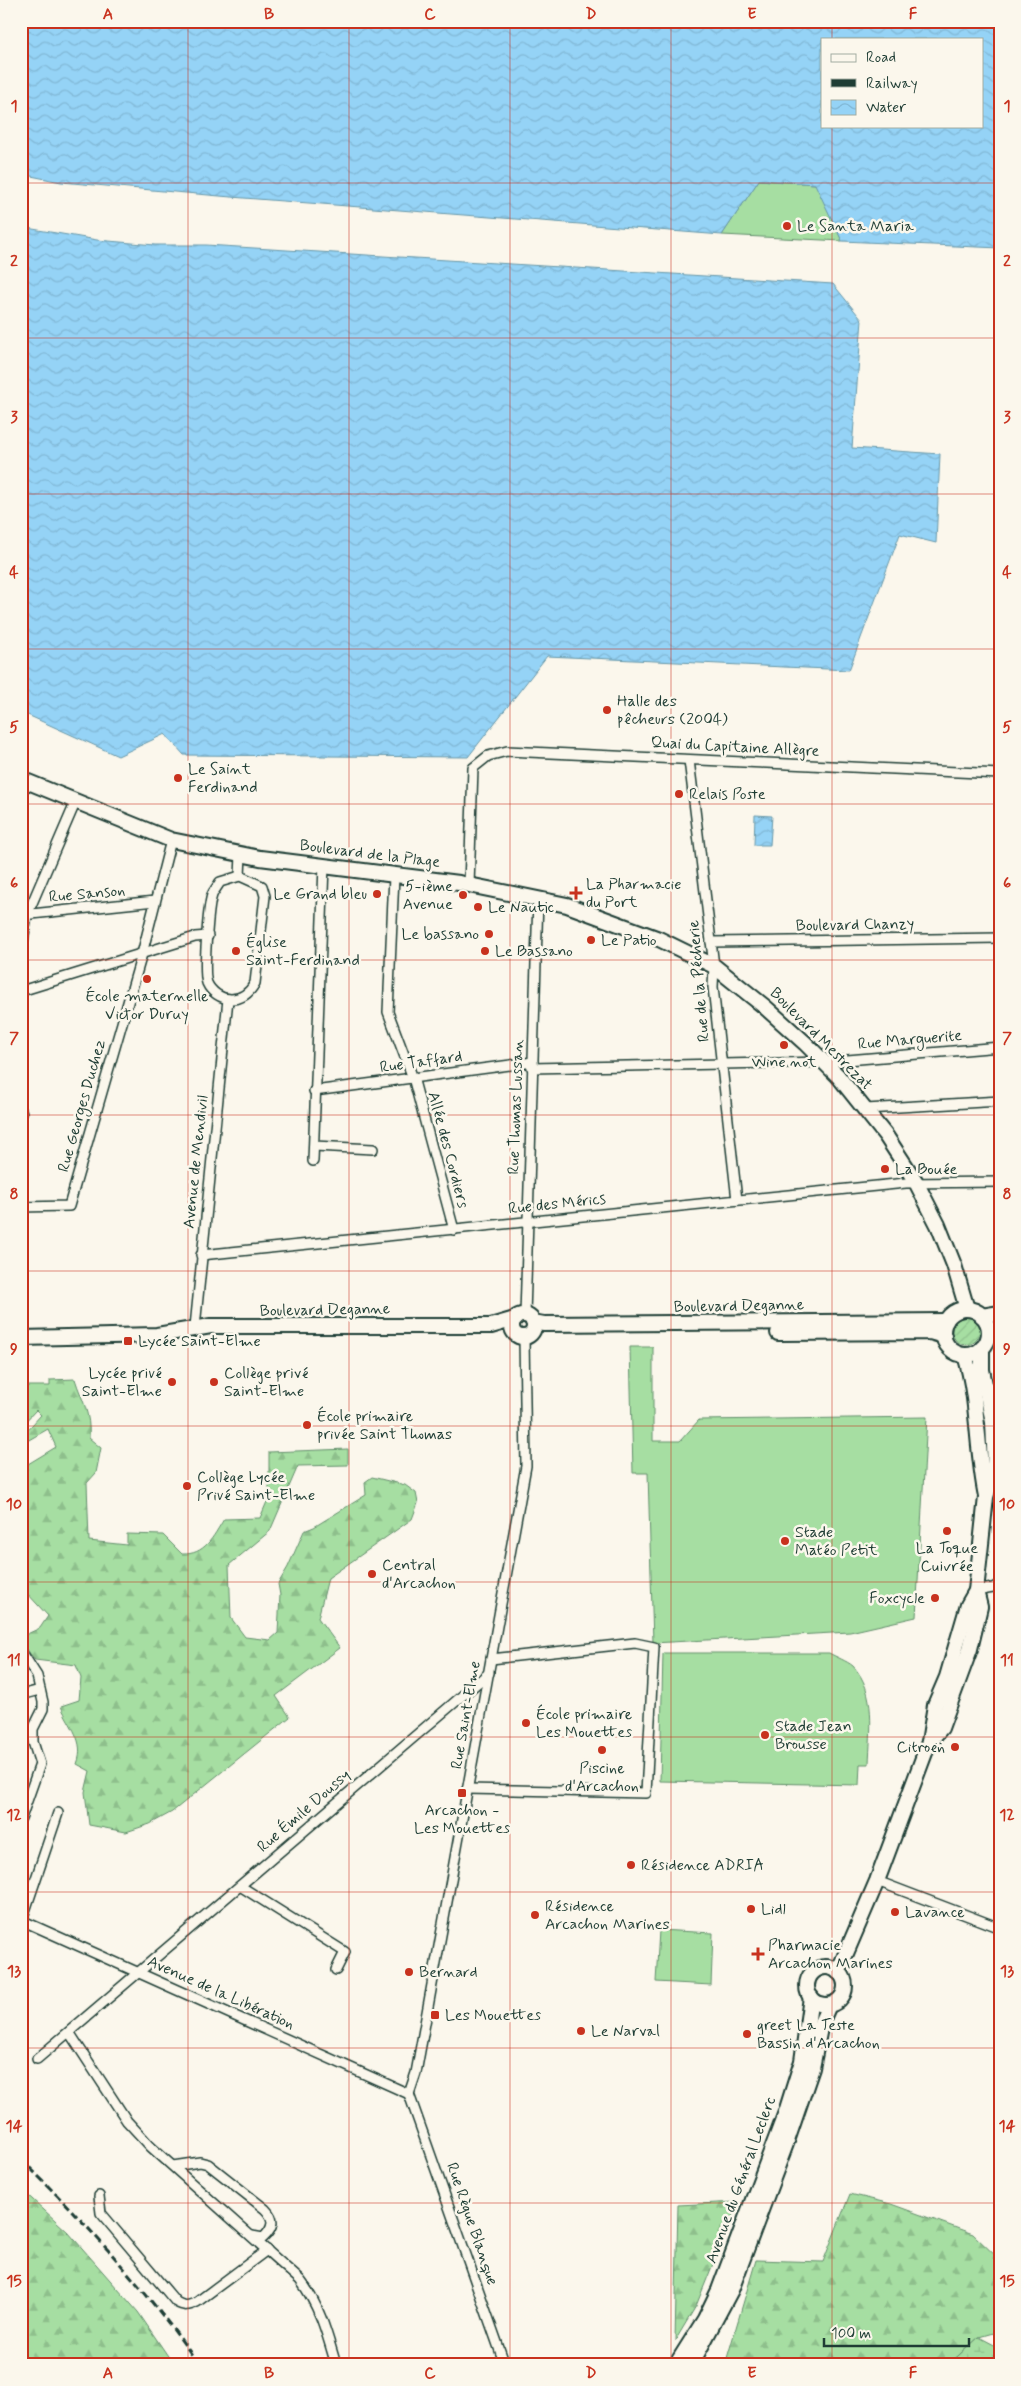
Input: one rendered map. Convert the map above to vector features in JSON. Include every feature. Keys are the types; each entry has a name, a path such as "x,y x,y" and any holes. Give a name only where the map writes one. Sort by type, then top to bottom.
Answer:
{"main road":[{"name":"Boulevard de la Plage","path":"21,779 171,840 242,855 469,885 567,905 659,939 714,966"},
{"name":"Boulevard Mestrezat","path":"714,966 765,1006 824,1062 866,1108 916,1182 945,1241 967,1309"},
{"path":"838,1972 877,1881 929,1742 935,1705 947,1677 968,1605 976,1591 986,1497 995,1468 993,1422 982,1370 990,1341 987,1322 982,1316 967,1309 955,1312 946,1321 944,1336 949,1348 965,1355 977,1352 990,1341"},
{"path":"982,1316 1000,1313"},
{"name":"Boulevard Deganne","path":"21,1329 153,1328 175,1323 220,1336 544,1324 946,1321"},
{"name":"Boulevard Deganne","path":"524,1326 591,1334 930,1332 944,1336"},
{"path":"21,1338 157,1335 194,1327"},
{"path":"965,1355 970,1373 978,1424 980,1469 986,1497"},
{"path":"828,1968 838,1972 842,1976 845,1988 840,1999 829,2005 818,2004 811,1997 808,1985 812,1974 828,1968"},
{"name":"Avenue du Général Leclerc","path":"676,2365 705,2319 719,2290 786,2112 802,2061 811,1997"},
{"name":"Avenue du Général Leclerc","path":"690,2365 731,2290 787,2141 812,2068 821,2023 829,2005"}],"street":[{"name":"Quai du Capitaine Allègre","path":"469,885 473,768 488,756 507,751 1000,774"},
{"name":"Rue de la Pécherie","path":"689,760 712,942 713,987 737,1200"},
{"path":"21,955 24,915 76,801"},
{"name":"Rue Georges Duchez","path":"21,1207 69,1206 142,954 171,840"},
{"path":"240,876 242,855"},
{"path":"313,1161 314,1092 324,865"},
{"path":"240,876 262,886 265,896 255,983 247,994 237,999 228,999 213,992 206,976 212,894 220,882 240,876"},
{"name":"Allée des Cordiers","path":"394,876 388,1012 413,1078 454,1230"},
{"name":"Rue Thomas Lussan","path":"524,1326 538,899"},
{"name":"Rue Sanson","path":"24,915 156,901"},
{"path":"21,991 195,937 208,936"},
{"name":"Boulevard Chanzy","path":"712,942 1000,938"},
{"name":"Avenue de Mendivil","path":"194,1327 228,999"},
{"name":"Rue Marguerite","path":"722,1064 824,1062 1000,1047"},
{"name":"Rue Taffard","path":"314,1092 413,1078 532,1065 722,1064"},
{"path":"866,1108 1000,1101"},
{"path":"314,1146 373,1149"},
{"name":"Rue des Mérics","path":"201,1255 916,1182 1000,1182"},
{"name":"Rue Saint-Elme","path":"409,2094 416,2074 526,1466 524,1326"},
{"path":"976,1591 1000,1584"},
{"path":"467,1790 646,1793 654,1647 635,1643 491,1659"},
{"path":"21,1651 35,1670 44,1702 43,1709 35,1722 33,1742 40,1764 21,1818"},
{"name":"Rue Émile Doussy","path":"37,2059 489,1673"},
{"path":"21,1695 40,1690"},
{"path":"21,1920 58,1813"},
{"path":"877,1881 1000,1928"},
{"path":"240,1886 345,1952 336,1970"},
{"name":"Avenue de la Libération","path":"21,1920 409,2094"},
{"path":"69,2032 127,2121 151,2147 300,2280 313,2296 319,2309 336,2365"},
{"name":"Rue Règue Blanque","path":"409,2094 505,2365"},
{"path":"173,2166 200,2162 208,2164 265,2208 272,2216 270,2232 263,2238 250,2235"},
{"path":"99,2196 101,2213 176,2302 182,2305 189,2306 197,2302 267,2250"}],"green space":[{"path":"759,180 816,184 842,241 722,235"},
{"path":"966,1317 976,1321 980,1331 976,1341 966,1345 956,1341 952,1331 956,1321"},
{"name":"Stade Matéo Petit","path":"630,1347 653,1347 653,1441 680,1441 699,1420 927,1417 916,1617 850,1632 653,1643 648,1473 633,1473"},
{"path":"21,1353 26,1353 27,1386 50,1386 50,1380 75,1379 89,1421 89,1438 101,1448 96,1473 87,1483 89,1541 127,1545 127,1534 163,1535 182,1554 190,1554 208,1544 224,1519 260,1518 269,1497 269,1452 348,1449 348,1465 298,1466 270,1531 229,1565 231,1618 245,1637 270,1640 278,1633 280,1595 278,1584 304,1531 314,1527 366,1495 365,1482 372,1477 405,1485 416,1493 418,1503 412,1519 328,1578 318,1618 340,1648 276,1696 290,1717 172,1812 150,1824 126,1832 89,1825 85,1792 90,1771 77,1764 79,1756 78,1741 61,1706 79,1700 81,1678 76,1665 35,1660 24,1646 25,1635 40,1628 48,1616 27,1593 21,1583 21,1495 28,1464 56,1447 48,1429 27,1441 23,1435 41,1415 36,1410 21,1426"},
{"name":"Stade Jean Brousse","path":"663,1653 829,1653 851,1664 861,1676 866,1688 871,1726 869,1764 860,1764 859,1785 660,1781"},
{"path":"659,1930 713,1933 711,1985 656,1982"},
{"path":"21,2189 68,2232 138,2312 174,2365 21,2365"},
{"path":"850,2194 891,2204 973,2234 1000,2260 1000,2331 979,2337 948,2365 725,2365 756,2260 823,2262"},
{"path":"738,2202 696,2306 675,2341 678,2205"},
{"path":"979,2337 1000,2348 1000,2365 948,2365"}],"water":[{"path":"21,21 1000,21 1000,248 842,241 815,184 759,180 722,235 61,182 21,174"},
{"path":"21,227 97,240 155,245 206,245 833,284 862,320 852,448 940,454 936,543 900,534 849,670 547,656 468,757 184,755 165,734 118,756 21,712"},
{"path":"755,815 772,816 770,845 754,845"}],"railway":[{"path":"21,2159 115,2258 158,2310 199,2365"}],"place":[{"name":"Le Santa Maria","path":"787,226"},
{"name":"Halle des pêcheurs (2004)","path":"607,710"},
{"name":"Le Saint Ferdinand","path":"178,778"},
{"name":"Relais Poste","path":"679,794"},
{"name":"La Pharmacie du Port","path":"576,893"},
{"name":"Le Grand bleu","path":"377,894"},
{"name":"5-ième Avenue","path":"463,895"},
{"name":"Le Nautic","path":"478,907"},
{"name":"Le bassano","path":"489,934"},
{"name":"Le Patio","path":"591,940"},
{"name":"Église Saint-Ferdinand","path":"236,951"},
{"name":"Le Bassano","path":"485,951"},
{"name":"École maternelle Victor Duruy","path":"147,979"},
{"name":"Wine not","path":"784,1045"},
{"name":"La Bouée","path":"885,1169"},
{"name":"Lycée Saint-Elme","path":"128,1341"},
{"name":"Lycée privé Saint-Elme","path":"172,1382"},
{"name":"Collège privé Saint-Elme","path":"214,1382"},
{"name":"École primaire privée Saint Thomas","path":"307,1425"},
{"name":"Collège Lycée Privé Saint-Elme","path":"187,1486"},
{"name":"La Toque Cuivrée","path":"947,1531"},
{"name":"Stade Matéo Petit","path":"785,1541"},
{"name":"Central d'Arcachon","path":"372,1574"},
{"name":"Foxcycle","path":"935,1598"},
{"name":"École primaire Les Mouettes","path":"526,1723"},
{"name":"Stade Jean Brousse","path":"765,1735"},
{"name":"Citroën","path":"955,1747"},
{"name":"Piscine d'Arcachon","path":"602,1750"},
{"name":"Arcachon - Les Mouettes","path":"462,1793"},
{"name":"Résidence ADRIA","path":"631,1865"},
{"name":"Lidl","path":"751,1909"},
{"name":"Lavance","path":"895,1912"},
{"name":"Résidence Arcachon Marines","path":"535,1915"},
{"name":"Pharmacie Arcachon Marines","path":"758,1954"},
{"name":"Bernard","path":"409,1972"},
{"name":"Les Mouettes","path":"435,2015"},
{"name":"Le Narval","path":"581,2031"},
{"name":"greet La Teste Bassin d'Arcachon","path":"747,2034"}]}
